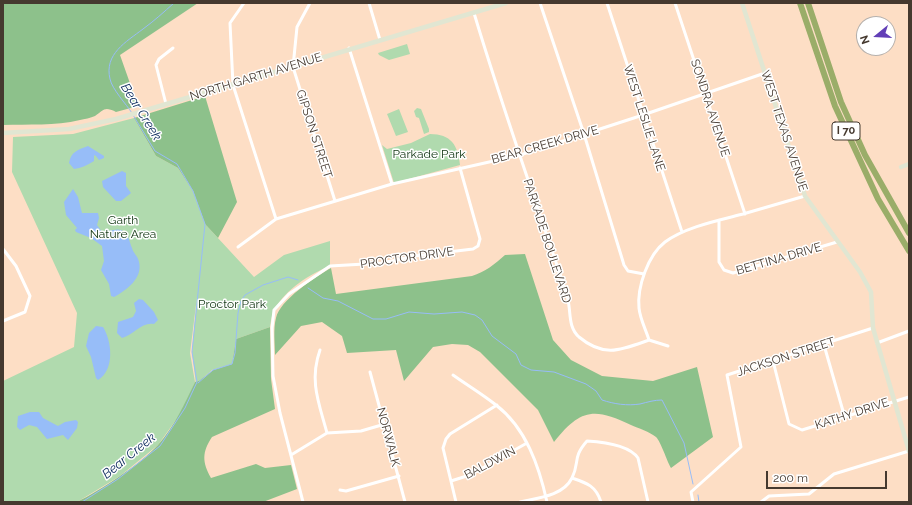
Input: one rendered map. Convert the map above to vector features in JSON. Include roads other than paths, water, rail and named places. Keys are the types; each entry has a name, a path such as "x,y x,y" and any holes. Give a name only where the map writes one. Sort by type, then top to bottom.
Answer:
{"highway":[{"name":"I 70","path":"800,3 835,106 878,199 909,251"},
{"name":"I 70","path":"808,3 841,102 865,155 909,233"}],"street":[{"path":"244,3 230,23 234,85 276,219"},
{"path":"292,67 297,27 310,3"},
{"path":"369,3 380,40"},
{"name":"NORTH GARTH AVENUE","path":"3,133 69,129 116,119 234,85 350,48 506,3"},
{"path":"540,3 584,134 624,265 628,270 644,274"},
{"name":"WEST LESLIE LANE","path":"607,3 682,232"},
{"name":"SONDRA AVENUE","path":"675,3 745,214"},
{"name":"WEST TEXAS AVENUE","path":"742,3 805,196 860,272 869,287 872,302 873,328 909,451"},
{"name":"PARKADE BOULEVARD","path":"474,13 566,293 570,319 574,331 588,344 605,351 622,350 649,340"},
{"path":"166,104 156,65 160,59 173,48"},
{"path":"350,48 392,184"},
{"name":"GIPSON STREET","path":"292,67 335,201"},
{"name":"BEAR CREEK DRIVE","path":"238,247 276,219 392,184 520,155 765,73"},
{"path":"901,167 909,164"},
{"name":"PROCTOR DRIVE","path":"303,502 280,413 273,376 272,328 274,310 290,294 330,266 382,263 415,256 473,249 478,246 480,239 460,168"},
{"path":"668,346 649,340 639,308 644,274 654,253 666,241 682,232 805,196"},
{"name":"BETTINA DRIVE","path":"719,220 719,262 724,270 733,273 837,242"},
{"path":"3,249 16,266 30,296 25,312 3,321"},
{"name":"JACKSON STREET","path":"693,502 691,492 741,447 728,375 873,328"},
{"path":"877,343 909,331"},
{"path":"824,345 845,418"},
{"path":"320,350 314,365 315,387 327,433"},
{"name":"KATHY DRIVE","path":"774,361 789,424 802,430 845,418 909,397"},
{"name":"NORWALK","path":"370,372 405,502"},
{"path":"453,375 497,405 514,424 527,442 538,468 547,502"},
{"path":"456,502 443,448 446,439 450,434 497,405"},
{"path":"291,455 327,433 361,431 385,424"},
{"path":"520,502 560,492 572,478 578,451 587,441 601,442 635,453 638,458 648,502"},
{"name":"BALDWIN","path":"451,481 470,475 527,442"},
{"path":"761,502 770,496 809,494 834,474 909,451"},
{"path":"340,490 346,491 399,476"},
{"path":"572,478 588,483 597,492 600,502"}],"water":[{"path":"88,146 104,156 104,158 99,160 94,155 94,161 74,169 69,163 71,156 78,150"},
{"path":"122,171 126,173 126,186 131,193 121,201 116,201 103,187 102,181"},
{"path":"73,189 78,197 82,213 98,213 99,218 97,225 102,232 116,229 124,232 138,260 140,268 139,273 133,283 114,297 111,296 109,284 101,270 104,261 102,246 91,238 76,232 75,230 77,228 66,215 64,202"},
{"path":"139,299 143,300 154,312 158,320 154,324 145,325 122,338 117,333 118,322 133,317 136,311 134,303"},
{"path":"96,326 103,327 110,347 107,369 98,380 96,378 91,357 86,346 89,333"},
{"path":"30,412 39,412 43,418 58,426 65,422 76,420 78,422 77,428 68,440 63,435 47,439 37,427 29,425 20,430 17,427 18,416"}],"waterway":[{"name":"Bear Creek","path":"132,113 111,83 109,70 110,62 113,56 124,44 174,3"},
{"name":"Bear Creek","path":"82,502 118,479 160,446 185,408 197,382 192,352 205,224 193,191 177,164 155,151 133,115"},
{"path":"198,383 213,370 232,364 235,353 238,313 241,301 245,295 263,285 288,277 298,280"},
{"path":"308,288 323,298 338,301 373,319 386,319 409,312 434,314 462,312 475,315 482,320 492,336 516,354 521,365 531,370 554,372 586,384 596,391 602,400 611,403 635,405 662,400 684,443 693,484"},
{"path":"698,495 699,502"}],"park label":[{"name":"Parkade Park","path":"429,154"},
{"name":"Garth Nature Area","path":"123,227"},
{"name":"Proctor Park","path":"232,304"}]}
